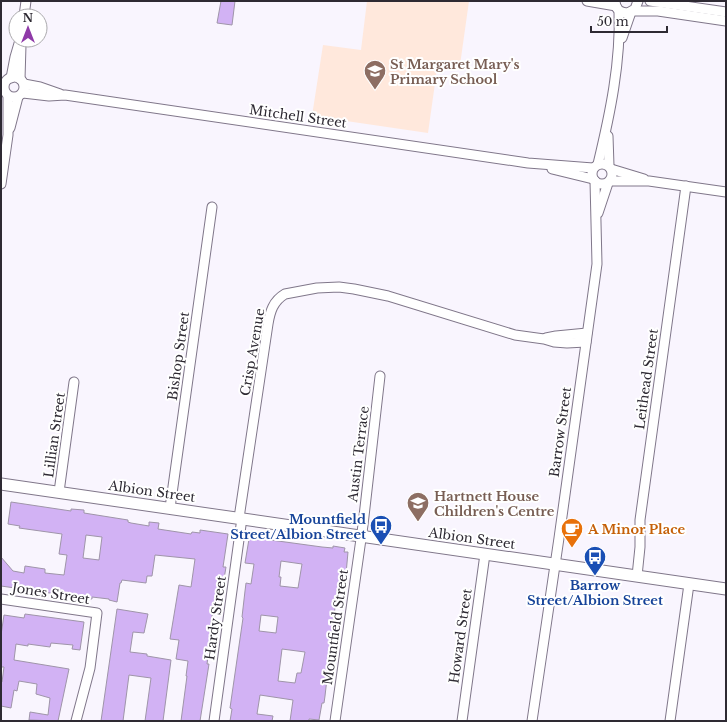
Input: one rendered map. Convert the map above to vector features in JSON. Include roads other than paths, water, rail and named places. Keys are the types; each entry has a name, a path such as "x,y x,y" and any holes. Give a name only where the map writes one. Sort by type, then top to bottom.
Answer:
{"street":[{"path":"587,1 617,6 625,13 658,11 726,21"},
{"path":"620,43 638,1"},
{"path":"650,1 726,12"},
{"path":"617,6 620,43 608,126 596,166 592,173 594,180 603,184 609,182 649,181 726,192"},
{"path":"1,184 8,135 15,57 18,48"},
{"name":"Mitchell Street","path":"12,87 49,96 65,95 528,163 596,166"},
{"path":"608,126 610,167 613,175 609,182"},
{"name":"Mitchell Street","path":"528,163 594,180"},
{"path":"596,166 604,163 610,167 649,181"},
{"name":"Barrow Street","path":"532,721 597,264 594,180"},
{"name":"Barrow Street","path":"596,218 609,182"},
{"name":"Leithead Street","path":"637,576 640,547 640,520 686,186"},
{"name":"Bishop Street","path":"170,508 212,207"},
{"name":"Crisp Avenue","path":"241,518 270,312 280,297 298,291 317,288 354,288 388,296 501,332 529,338 544,339 556,336 587,337"},
{"name":"Austin Terrace","path":"361,536 380,376"},
{"name":"Lillian Street","path":"59,492 74,382"},
{"name":"Albion Street","path":"1,484 485,554 556,559 637,576 726,589"},
{"name":"Hardy Street","path":"214,721 241,518"},
{"name":"Mountfield Street","path":"335,721 361,536"},
{"name":"Howard Street","path":"462,721 485,554"},
{"path":"670,721 689,584"},
{"name":"Jones Street","path":"1,599 97,613 91,662 76,721"}],"place":[{"name":"St Margaret Mary's Primary School","path":"375,90"},
{"name":"Hartnett House Children's Centre","path":"418,522"},
{"name":"Mountfield Street/Albion Street","path":"381,546"},
{"name":"A Minor Place","path":"572,548"},
{"name":"Barrow Street/Albion Street","path":"595,576"}]}
